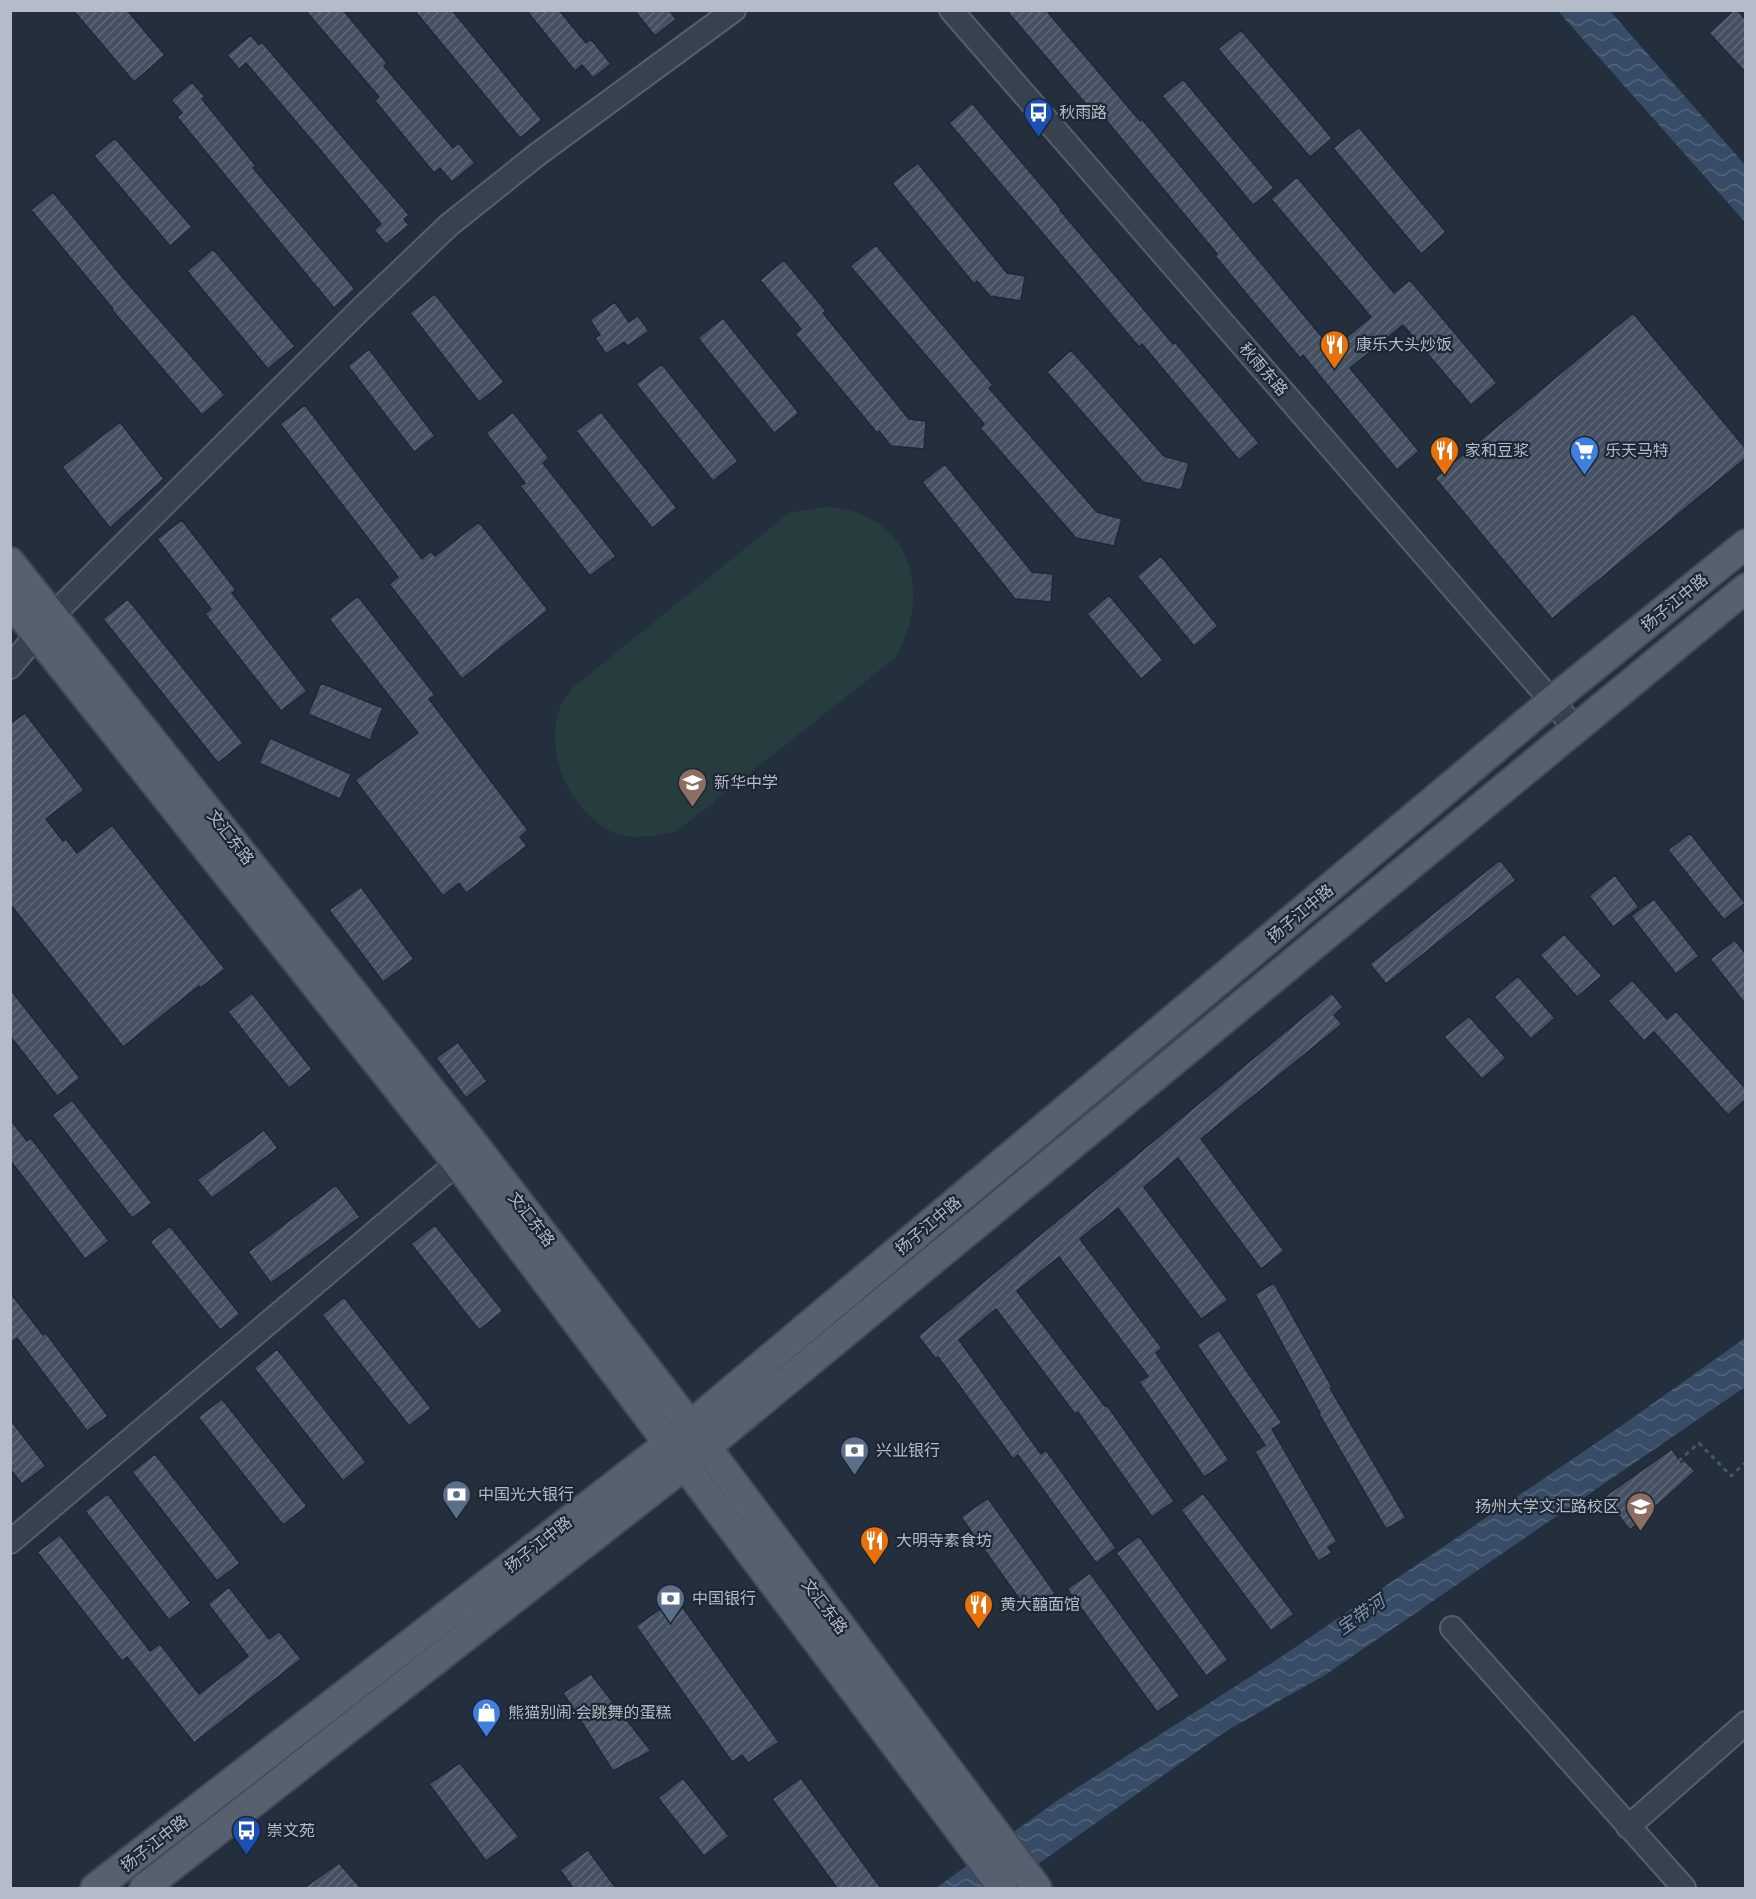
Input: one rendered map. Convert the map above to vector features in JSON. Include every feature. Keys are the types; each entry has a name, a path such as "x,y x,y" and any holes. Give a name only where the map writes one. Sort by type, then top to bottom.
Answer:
{"main road":[{"name":"扬子江中路","path":"95,1888 688,1445 1553,700 1746,544"},
{"name":"文汇东路","path":"10,562 45,624 457,1163 688,1445"},
{"name":"扬子江中路","path":"144,1888 688,1445 1576,729 1746,588"},
{"name":"文汇东路","path":"10,601 45,624 477,1148 688,1445 953,1799 1037,1888"},
{"name":"文汇东路","path":"953,1799 1003,1888"}],"street":[{"path":"10,667 45,624 449,225 538,154 734,10"},
{"name":"秋雨东路","path":"951,10 1576,729"},
{"path":"10,1542 457,1163"},
{"path":"1452,1628 1684,1888"},
{"path":"1629,1827 1746,1723"}],"path":[{"path":"1618,1515 1699,1443 1731,1476 1746,1462"}],"green space":[{"path":"823,507 852,511 876,522 894,537 906,557 912,580 913,605 907,631 896,657 676,832 632,837 604,828 577,802 569,790 558,763 555,733 557,719 561,705 571,689 789,513"}],"water":[{"path":"1558,11 1610,11 1745,165 1745,222"},
{"name":"宝带河","path":"1745,1338 1745,1387 1325,1675 1226,1731 1004,1888 936,1888 1058,1800 1278,1659 1624,1424"}],"building":[{"path":"73,10 127,10 165,55 134,82"},
{"path":"305,10 343,10 387,63 384,66 453,148 459,143 475,163 452,182 440,168 434,173 375,101 379,97"},
{"path":"414,10 452,10 542,120 520,138"},
{"path":"526,10 559,10 586,43 591,39 611,64 593,78 582,65 575,71"},
{"path":"634,10 669,10 676,19 655,36"},
{"path":"1006,10 1046,10 1140,121 1142,119 1332,349 1371,317 1271,199 1297,177 1394,293 1410,280 1497,383 1471,405 1403,325 1350,368 1419,451 1397,470 1303,355 1300,358 1215,256 1217,254 1106,120 1102,123"},
{"path":"1734,10 1737,10 1746,20 1746,73 1709,33"},
{"path":"1241,30 1332,138 1310,157 1218,49"},
{"path":"251,35 259,45 262,42 409,215 404,219 409,225 386,244 374,230 381,224 321,151 246,63 239,69 227,55"},
{"path":"1183,79 1274,188 1253,205 1162,96"},
{"path":"192,82 205,97 202,99 256,166 253,168 355,289 334,308 177,117 182,113 171,100"},
{"path":"972,103 1173,344 1175,342 1259,443 1239,460 1142,344 1139,347 949,123"},
{"path":"1359,127 1446,232 1421,254 1333,148"},
{"path":"115,138 192,227 170,246 94,156"},
{"path":"918,163 1007,273 1025,276 1021,301 990,296 977,281 974,284 892,183"},
{"path":"53,192 124,279 225,395 202,415 112,310 31,210"},
{"path":"876,245 993,385 989,388 1097,512 1122,519 1114,546 1076,538 980,428 984,424 850,266"},
{"path":"213,249 295,346 268,369 187,271"},
{"path":"784,260 826,311 823,313 909,419 926,421 924,449 891,446 879,431 877,433 795,334 801,329 760,280"},
{"path":"435,294 504,382 479,402 410,313"},
{"path":"615,302 629,322 638,316 649,331 627,346 624,342 606,354 595,338 600,335 590,320"},
{"path":"1633,313 1746,449 1746,458 1552,619 1435,478"},
{"path":"723,318 799,413 774,433 698,338"},
{"path":"369,349 435,436 414,452 348,366"},
{"path":"1071,350 1164,456 1189,463 1181,490 1143,482 1047,372"},
{"path":"662,364 738,461 713,481 636,384"},
{"path":"305,405 422,559 431,551 435,556 479,522 548,610 462,679 389,584 398,577 280,424"},
{"path":"513,412 549,458 543,463 616,556 590,576 520,486 525,483 486,433"},
{"path":"601,412 677,508 652,528 576,431"},
{"path":"120,422 164,479 110,528 62,467"},
{"path":"945,464 1032,572 1053,574 1051,602 1015,599 922,482"},
{"path":"182,520 236,590 232,593 307,691 281,711 205,614 211,609 157,539"},
{"path":"1161,556 1218,626 1194,646 1137,576"},
{"path":"1109,595 1163,660 1141,679 1087,614"},
{"path":"358,596 435,695 429,699 528,830 520,837 527,846 466,893 459,883 443,896 355,780 418,733 329,619"},
{"path":"128,599 243,743 218,763 103,619"},
{"path":"321,683 383,708 370,740 308,714"},
{"path":"25,713 84,790 46,819 63,841 66,839 77,853 112,825 225,969 200,988 199,986 123,1047 10,904 10,724"},
{"path":"270,738 351,774 340,799 259,763"},
{"path":"1690,833 1745,903 1724,920 1668,850"},
{"path":"1500,860 1516,880 1386,984 1370,964"},
{"path":"1615,875 1639,907 1613,927 1589,896"},
{"path":"361,887 414,959 383,982 329,910"},
{"path":"1654,899 1699,956 1676,974 1631,916"},
{"path":"1564,934 1602,976 1577,997 1540,955"},
{"path":"1735,940 1746,954 1746,1005 1710,959"},
{"path":"1518,976 1555,1018 1531,1039 1494,997"},
{"path":"1632,980 1667,1019 1676,1011 1746,1089 1746,1099 1728,1115 1654,1032 1644,1041 1608,1001"},
{"path":"10,989 80,1078 57,1096 10,1036"},
{"path":"252,993 312,1069 289,1088 228,1012"},
{"path":"1332,993 1343,1007 1334,1015 1342,1024 1201,1139 1284,1251 1261,1269 1178,1158 1144,1187 1228,1300 1201,1319 1118,1208 1080,1239 1162,1348 1156,1353 1229,1460 1204,1477 1139,1382 1148,1376 1059,1257 1017,1291 1105,1406 1107,1405 1174,1501 1152,1517 1078,1412 1075,1414 996,1309 959,1340 1041,1454 1046,1450 1116,1548 1096,1563 1018,1455 1013,1459 938,1357 936,1359 918,1336"},
{"path":"1469,1016 1506,1058 1482,1079 1444,1037"},
{"path":"458,1042 487,1081 466,1098 436,1058"},
{"path":"72,1100 152,1203 132,1218 52,1115"},
{"path":"10,1119 27,1141 31,1138 109,1241 85,1259 10,1160"},
{"path":"264,1130 278,1148 212,1198 197,1180"},
{"path":"336,1185 360,1217 271,1283 248,1252"},
{"path":"435,1225 503,1311 479,1330 411,1244"},
{"path":"170,1226 240,1314 220,1330 150,1242"},
{"path":"1274,1283 1332,1387 1330,1388 1406,1518 1386,1529 1319,1414 1255,1294"},
{"path":"10,1292 43,1335 46,1333 108,1416 87,1431 17,1338 10,1343"},
{"path":"344,1297 431,1408 409,1426 322,1315"},
{"path":"1219,1330 1282,1423 1272,1429 1337,1542 1328,1547 1332,1553 1318,1561 1255,1452 1265,1445 1197,1345"},
{"path":"277,1349 366,1462 343,1481 254,1368"},
{"path":"222,1399 307,1506 283,1525 198,1417"},
{"path":"10,1419 46,1466 22,1484 10,1469"},
{"path":"1672,1449 1681,1462 1684,1460 1695,1471 1630,1530 1604,1497"},
{"path":"155,1454 240,1563 217,1581 132,1472"},
{"path":"1203,1493 1294,1614 1271,1631 1181,1510"},
{"path":"108,1494 191,1603 169,1620 85,1511"},
{"path":"988,1498 1055,1593 1028,1611 961,1517"},
{"path":"60,1535 150,1651 160,1644 199,1694 248,1656 208,1604 229,1587 269,1639 279,1631 301,1659 194,1743 127,1657 122,1661 37,1552"},
{"path":"1139,1536 1228,1660 1206,1676 1116,1553"},
{"path":"1090,1573 1180,1696 1157,1712 1067,1589"},
{"path":"676,1598 779,1742 748,1763 742,1755 732,1762 636,1626"},
{"path":"591,1674 651,1751 613,1771 563,1693"},
{"path":"460,1763 519,1837 486,1861 429,1784"},
{"path":"683,1778 729,1836 704,1856 658,1798"},
{"path":"801,1778 881,1888 837,1888 772,1799"},
{"path":"588,1850 616,1888 573,1888 560,1870"},
{"path":"339,1863 361,1888 304,1888"}],"place":[{"name":"秋雨路","path":"1038,138"},
{"name":"康乐大头炒饭","path":"1335,370"},
{"name":"家和豆浆","path":"1444,476"},
{"name":"乐天马特","path":"1584,476"},
{"name":"新华中学","path":"693,808"},
{"name":"兴业银行","path":"855,1476"},
{"name":"中国光大银行","path":"457,1520"},
{"name":"扬州大学文汇路校区","path":"1640,1532"},
{"name":"大明寺素食坊","path":"875,1566"},
{"name":"中国银行","path":"671,1624"},
{"name":"黄大囍面馆","path":"979,1630"},
{"name":"熊猫别闹·会跳舞的蛋糕","path":"487,1738"},
{"name":"崇文苑","path":"246,1856"}]}
